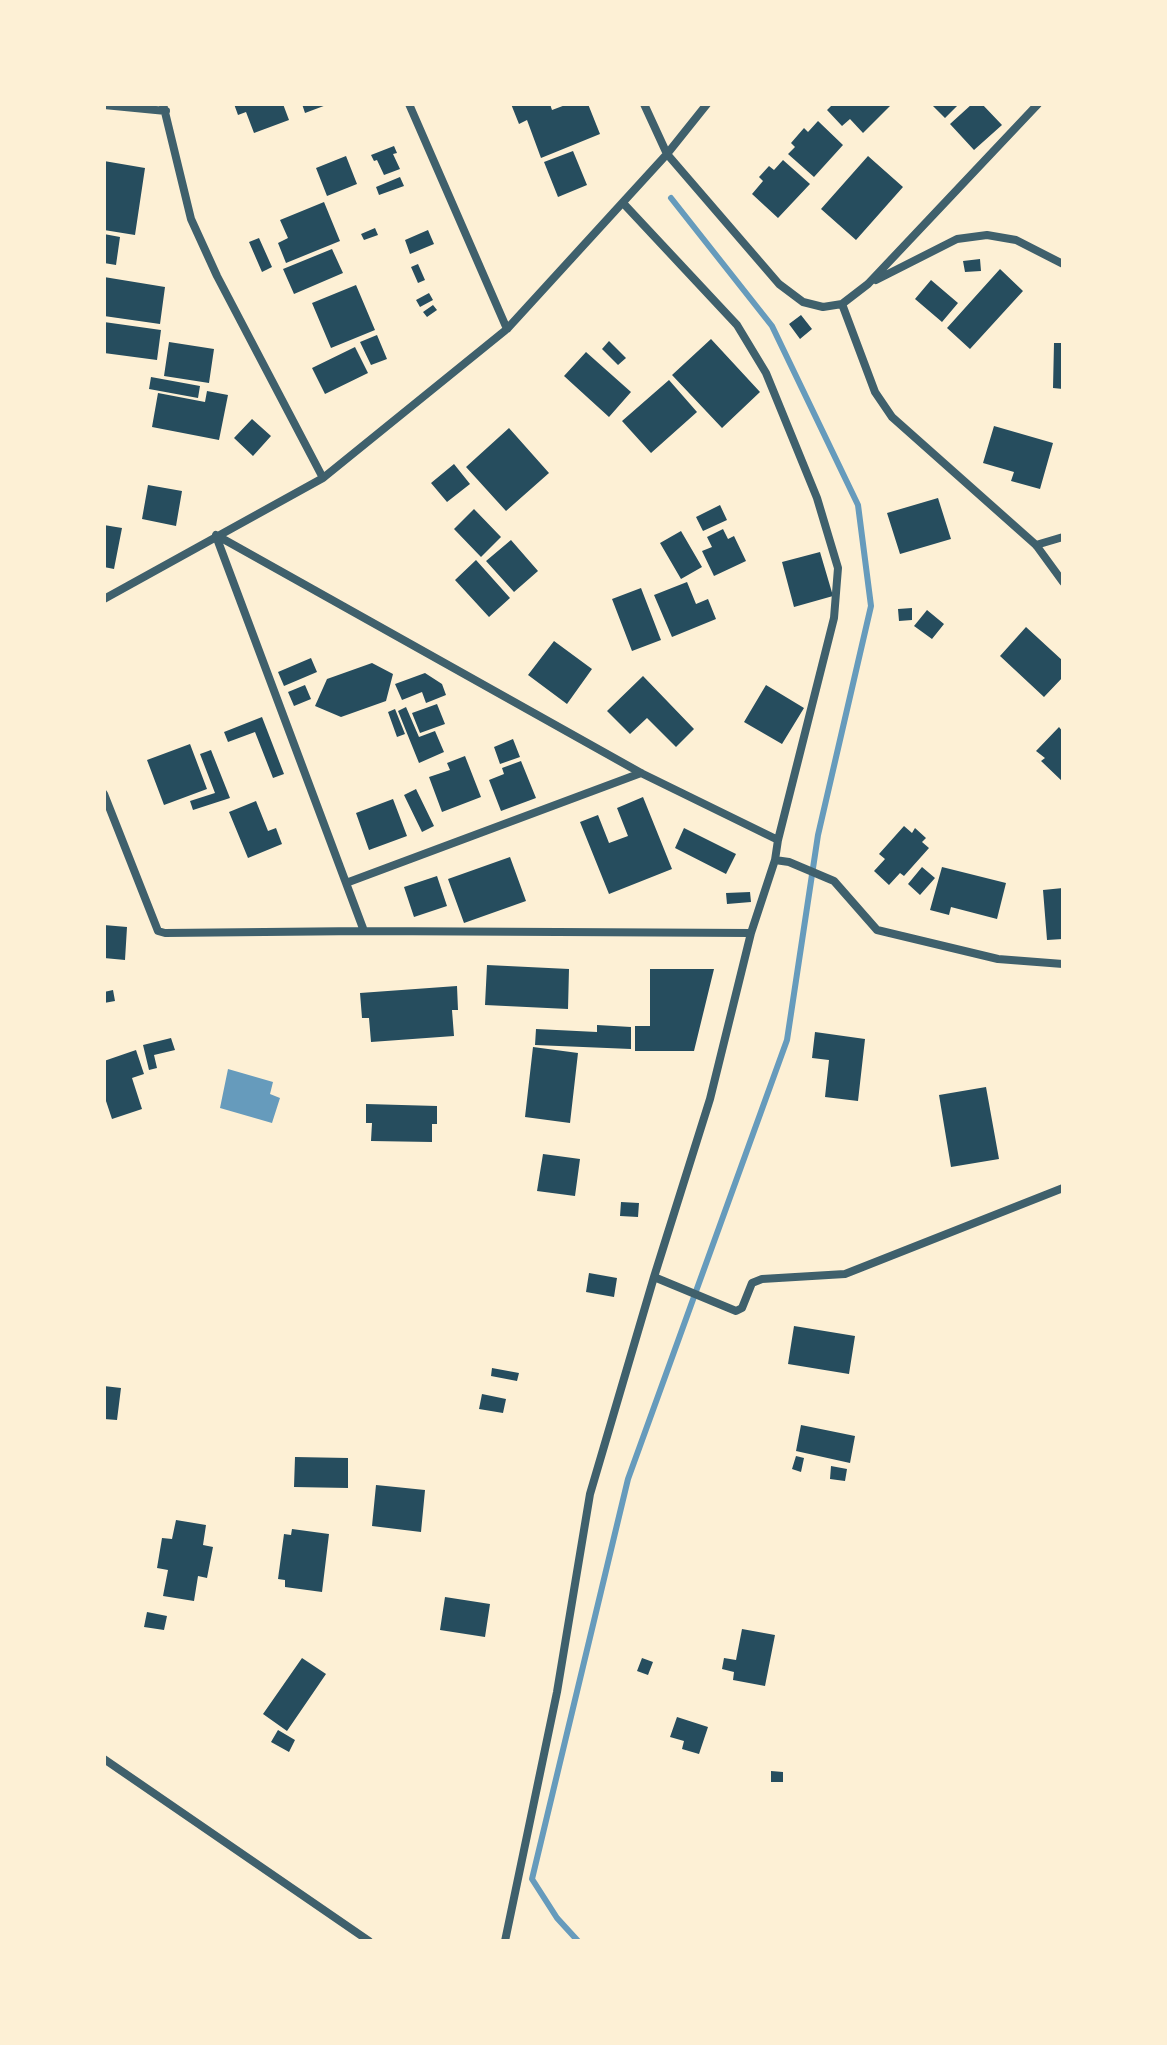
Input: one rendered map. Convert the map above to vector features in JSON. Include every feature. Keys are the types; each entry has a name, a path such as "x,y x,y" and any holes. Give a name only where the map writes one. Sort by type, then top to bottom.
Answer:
{"street":[{"path":"409,104 507,329"},
{"path":"644,104 667,154 779,284 803,302 823,307 842,304 868,284 1038,104"},
{"path":"104,599 323,478 507,329 667,154 707,104"},
{"path":"104,105 165,108 191,219 217,276 323,478"},
{"path":"505,1941 557,1692 590,1494 710,1099 751,933 775,860 834,618 838,568 817,498 766,373 737,325 623,203"},
{"path":"868,284 957,239 987,235 1016,240 1063,264"},
{"path":"842,304 875,392 892,417 1036,545 1063,582"},
{"path":"216,535 641,773 778,840"},
{"path":"216,535 364,931"},
{"path":"1036,545 1063,537"},
{"path":"346,883 641,773"},
{"path":"104,794 158,931 751,933"},
{"path":"775,860 789,862 834,881 877,930 998,959 1063,964"},
{"path":"654,1277 736,1311 742,1308 752,1283 762,1279 845,1274 1063,1188"},
{"path":"104,1759 369,1941"}],"water":[{"path":"228,1069 273,1082 270,1094 280,1098 272,1123 220,1108"}],"building":[{"path":"234,104 283,104 289,120 254,133 246,112 238,115"},
{"path":"302,104 329,104 305,113"},
{"path":"511,104 550,104 552,110 568,104 588,104 600,134 541,158 527,120 519,124"},
{"path":"833,104 892,104 863,133 850,119 842,126 827,110"},
{"path":"931,104 959,104 945,118"},
{"path":"972,104 982,104 1002,125 974,150 950,124"},
{"path":"818,121 843,145 814,177 788,154 795,147 791,143 804,128 808,132"},
{"path":"394,146 397,153 393,154 400,169 384,175 371,155"},
{"path":"573,151 587,185 558,197 544,162"},
{"path":"346,156 357,184 327,196 316,168"},
{"path":"868,156 903,187 856,240 821,209"},
{"path":"783,160 810,184 778,218 752,194 763,181 759,177 769,166 774,170"},
{"path":"104,161 145,168 135,235 104,230"},
{"path":"400,177 404,186 379,195 376,187"},
{"path":"324,202 340,241 286,263 278,243 288,238 280,220"},
{"path":"375,228 378,235 364,240 361,234"},
{"path":"428,230 434,244 410,254 405,240"},
{"path":"104,234 120,237 116,265 104,263"},
{"path":"259,238 272,267 262,272 249,242"},
{"path":"332,249 343,273 294,294 283,269"},
{"path":"980,259 981,271 965,272 963,261"},
{"path":"418,264 425,280 418,283 411,267"},
{"path":"1000,269 1023,291 970,349 947,328"},
{"path":"104,277 165,287 160,324 104,316"},
{"path":"931,280 958,303 942,322 915,299"},
{"path":"356,285 375,330 331,348 312,303"},
{"path":"429,293 433,300 420,307 416,300"},
{"path":"433,305 437,310 427,317 423,312"},
{"path":"801,315 812,329 800,339 789,324"},
{"path":"104,322 161,330 157,360 104,353"},
{"path":"377,335 387,359 371,365 360,342"},
{"path":"711,339 760,392 722,428 672,375"},
{"path":"609,341 626,358 618,365 602,349"},
{"path":"169,342 214,349 209,383 164,376"},
{"path":"1054,343 1063,343 1063,389 1053,388"},
{"path":"355,347 368,373 325,394 312,368"},
{"path":"586,352 631,392 609,417 564,376"},
{"path":"151,377 200,386 198,398 149,389"},
{"path":"669,380 697,412 651,453 622,421"},
{"path":"207,391 228,395 219,440 152,427 158,393 205,402"},
{"path":"252,419 271,436 253,456 234,438"},
{"path":"994,426 1053,443 1040,489 1011,481 1014,472 983,463"},
{"path":"509,428 549,473 506,511 466,467"},
{"path":"454,464 470,484 447,502 431,483"},
{"path":"148,485 182,491 176,526 142,519"},
{"path":"938,498 951,539 900,554 887,513"},
{"path":"720,505 727,520 703,531 696,517"},
{"path":"474,509 501,537 481,557 454,529"},
{"path":"104,525 122,528 114,569 104,567"},
{"path":"723,529 728,539 734,536 746,561 714,576 702,551 712,547 707,537"},
{"path":"681,531 702,567 681,579 660,543"},
{"path":"511,540 538,571 514,592 486,561"},
{"path":"820,552 833,596 794,607 782,562"},
{"path":"476,560 510,598 489,617 455,580"},
{"path":"687,582 696,604 708,599 716,619 672,637 654,595"},
{"path":"641,588 661,640 632,651 612,599"},
{"path":"912,608 912,620 899,621 898,609"},
{"path":"927,610 944,624 932,639 914,626"},
{"path":"1026,627 1063,661 1063,677 1044,697 1000,656"},
{"path":"554,641 592,669 567,704 528,675"},
{"path":"311,658 317,672 284,686 278,672"},
{"path":"372,663 393,674 386,701 341,717 315,706 327,679"},
{"path":"425,673 442,684 446,695 426,703 422,692 402,700 395,684"},
{"path":"643,676 694,729 676,747 647,718 630,734 607,711"},
{"path":"305,685 311,699 294,706 288,692"},
{"path":"766,685 804,708 782,744 744,722"},
{"path":"437,704 445,724 420,733 412,713"},
{"path":"406,707 419,737 435,731 444,752 419,763 398,711"},
{"path":"395,709 405,734 397,737 388,712"},
{"path":"262,717 284,774 273,778 255,732 228,742 224,732"},
{"path":"1059,727 1063,732 1063,782 1041,761 1045,758 1036,751"},
{"path":"513,739 520,757 500,764 494,747"},
{"path":"190,744 207,789 164,805 147,760"},
{"path":"211,750 230,798 193,810 190,801 215,793 200,754"},
{"path":"465,756 481,797 442,812 429,777 450,770 447,763"},
{"path":"521,761 536,798 501,811 489,780 504,774 502,768"},
{"path":"416,789 434,826 422,832 404,795"},
{"path":"643,797 672,869 609,894 580,822 598,815 609,843 628,836 617,808"},
{"path":"393,799 407,836 369,850 356,813"},
{"path":"256,801 268,831 276,828 282,844 248,858 229,812"},
{"path":"904,826 912,833 915,828 926,838 922,842 929,848 904,876 900,873 889,885 874,871 885,859 879,854"},
{"path":"684,828 736,854 726,874 675,848"},
{"path":"510,857 526,901 464,923 448,879"},
{"path":"922,867 935,878 920,895 908,884"},
{"path":"942,867 1006,883 997,919 951,907 949,915 930,910"},
{"path":"437,876 447,906 414,917 404,887"},
{"path":"1063,888 1063,939 1047,940 1043,890"},
{"path":"750,892 751,902 727,904 726,893"},
{"path":"104,925 127,927 125,960 104,958"},
{"path":"487,965 569,969 568,1009 485,1005"},
{"path":"650,969 714,969 694,1051 635,1051 635,1026 650,1026"},
{"path":"457,986 458,1010 452,1010 454,1036 371,1042 369,1018 362,1018 360,993"},
{"path":"113,990 115,1001 104,1003 104,992"},
{"path":"597,1025 631,1027 631,1049 535,1045 536,1029 597,1032"},
{"path":"815,1032 865,1039 858,1101 825,1097 829,1060 812,1058"},
{"path":"171,1038 175,1050 154,1055 157,1068 149,1070 143,1045"},
{"path":"533,1047 578,1053 570,1123 525,1117"},
{"path":"136,1050 144,1074 132,1078 142,1109 112,1119 104,1095 104,1061"},
{"path":"986,1087 999,1159 951,1167 939,1095"},
{"path":"366,1104 437,1106 437,1124 432,1124 432,1142 371,1141 372,1123 366,1123"},
{"path":"543,1154 580,1159 575,1196 537,1191"},
{"path":"621,1202 639,1203 638,1217 620,1216"},
{"path":"589,1273 617,1278 614,1297 586,1292"},
{"path":"794,1326 855,1336 849,1374 788,1364"},
{"path":"492,1368 519,1373 517,1381 491,1376"},
{"path":"104,1386 121,1388 117,1420 104,1419"},
{"path":"482,1394 506,1399 503,1413 479,1409"},
{"path":"801,1425 855,1436 850,1463 796,1451"},
{"path":"796,1456 804,1458 801,1472 792,1469"},
{"path":"295,1457 348,1458 348,1488 294,1487"},
{"path":"831,1466 847,1469 845,1481 830,1479"},
{"path":"376,1485 425,1490 421,1532 372,1526"},
{"path":"176,1520 206,1525 203,1545 213,1547 207,1578 198,1576 194,1601 163,1596 168,1570 157,1568 162,1538 172,1539"},
{"path":"292,1529 329,1534 322,1592 285,1587 285,1580 278,1579 284,1534 291,1535"},
{"path":"445,1597 490,1604 485,1637 440,1630"},
{"path":"147,1612 167,1616 164,1630 144,1627"},
{"path":"742,1629 775,1635 765,1686 733,1680 734,1672 722,1669 724,1658 736,1660"},
{"path":"302,1658 326,1674 287,1731 263,1714"},
{"path":"642,1658 653,1662 648,1675 637,1671"},
{"path":"677,1717 708,1727 699,1754 682,1749 684,1741 670,1737"},
{"path":"278,1730 295,1740 289,1752 271,1742"},
{"path":"771,1771 783,1772 783,1782 771,1782"}],"waterway":[{"path":"578,1941 557,1918 532,1879 628,1479 787,1040 818,835 871,606 858,505 772,326 671,198"}]}
